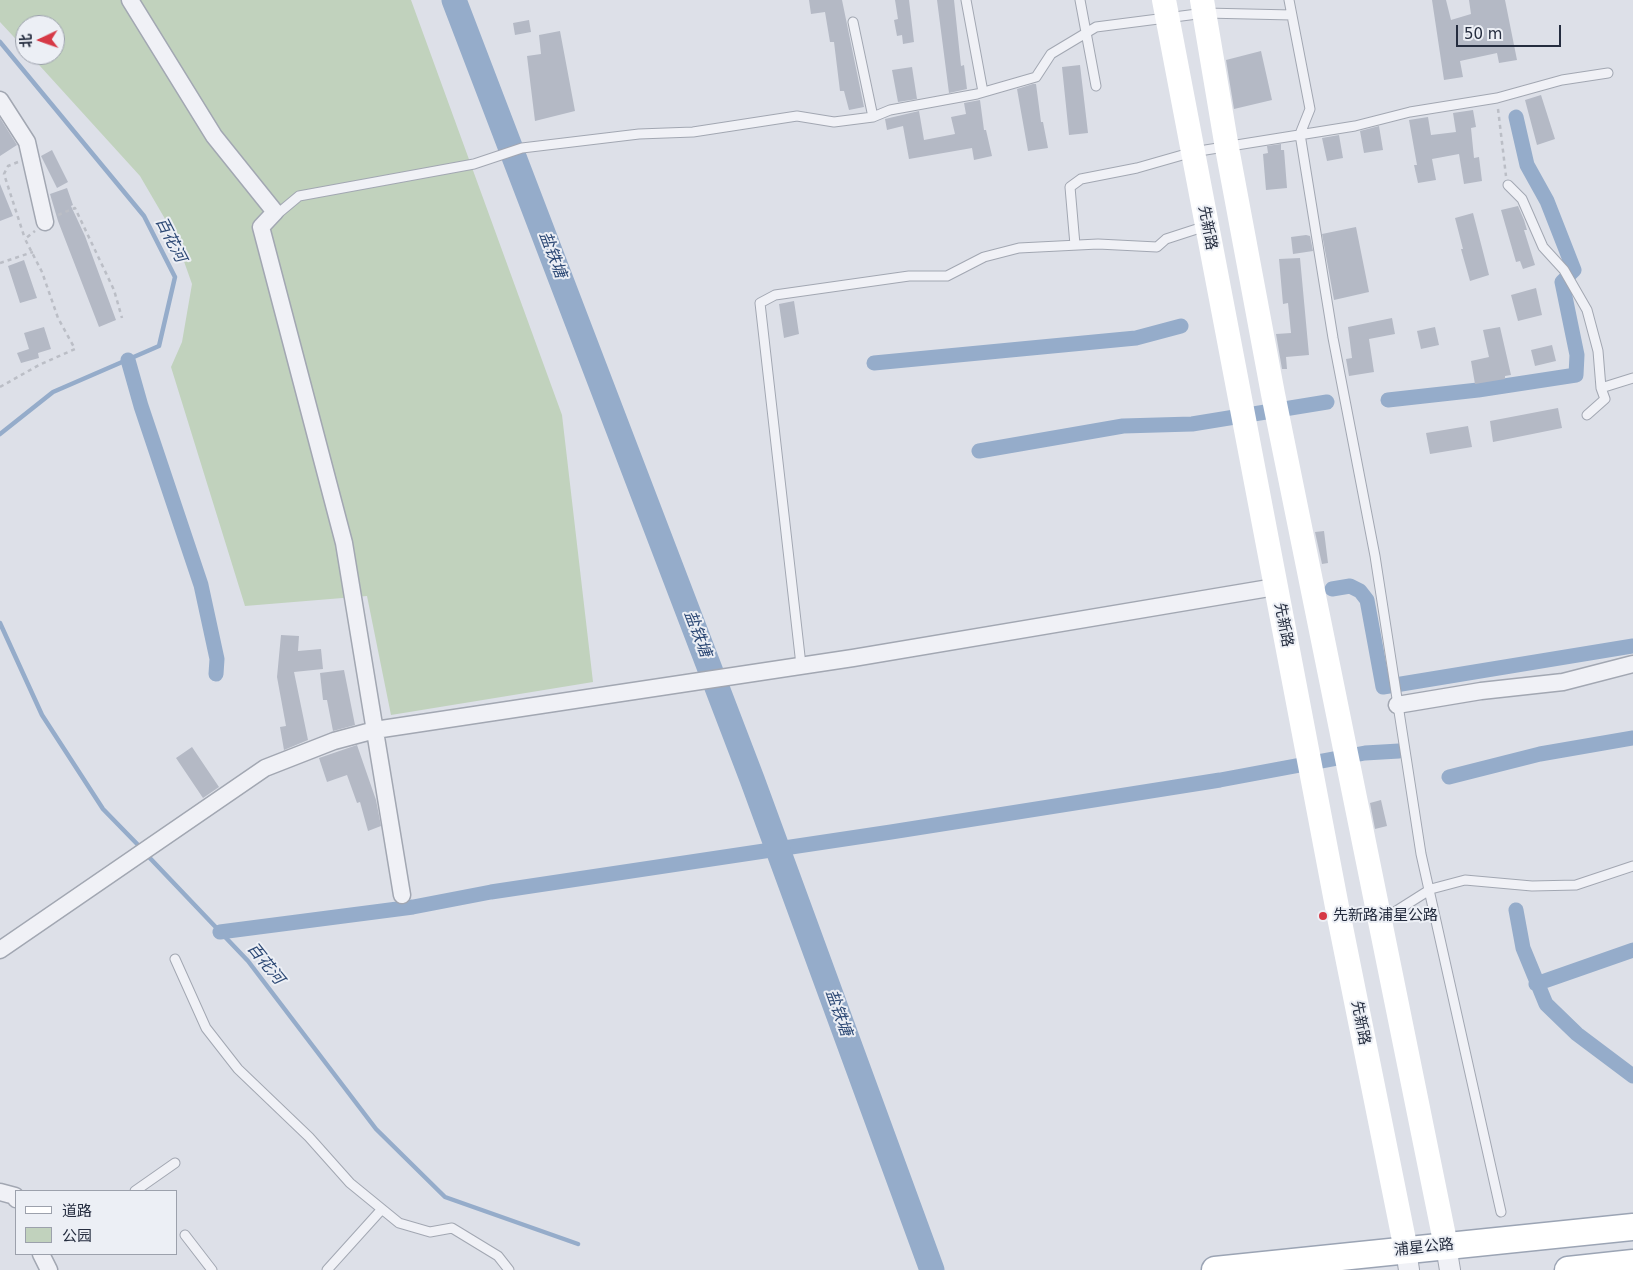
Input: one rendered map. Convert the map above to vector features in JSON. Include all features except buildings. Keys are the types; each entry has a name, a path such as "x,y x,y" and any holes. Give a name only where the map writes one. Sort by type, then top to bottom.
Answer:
{"main road":[{"path":"1203,7 1227,148 1280,431 1448,1258"},
{"name":"先新路","path":"1166,9 1275,587 1408,1260"},
{"name":"浦星公路","path":"1215,1270 1448,1258 1633,1227"},
{"path":"1568,1270 1633,1263"}],"street":[{"path":"130,0 214,136 275,212 261,227 344,543 402,894"},
{"path":"0,100 23,135 31,156 45,222"},
{"path":"0,950 265,768 334,741 375,730 801,665 1275,587"},
{"path":"1397,704 1481,691 1563,682 1633,664"},
{"path":"0,1192 15,1198"},
{"path":"42,1255 49,1270"}],"lane":[{"path":"966,0 983,92"},
{"path":"1080,0 1096,86"},
{"path":"1289,0 1310,109 1300,134 1333,338 1375,556 1421,854 1431,889 1450,988 1501,1212"},
{"path":"261,227 299,196 388,182 474,164 522,148 638,134 693,132 798,116 834,122 873,117 890,110 983,92 1036,77 1051,54 1096,27 1166,9 1203,7 1292,15"},
{"path":"853,22 873,117"},
{"path":"1075,245 1070,187 1081,179 1137,168 1193,152 1355,126 1410,112 1497,98 1562,80 1608,73"},
{"path":"1508,185 1522,199 1543,247 1564,270 1589,318 1598,351 1600,388 1605,399 1587,414"},
{"path":"801,665 760,303 775,295 909,276 947,276 984,257 1019,248 1098,244 1157,247 1166,239 1207,225"},
{"path":"1600,388 1633,378"},
{"path":"1380,921 1431,889 1465,880 1532,886 1576,885 1608,876 1633,866"},
{"path":"175,959 206,1028 238,1069 309,1137 350,1183 399,1223 430,1232 452,1228 498,1256 509,1270"},
{"path":"135,1190 175,1162"},
{"path":"326,1270 382,1209"},
{"path":"185,1235 212,1270"}],"path":[{"path":"1497,98 1508,185"},
{"path":"0,387 39,365 75,349 58,318 33,252 25,239 4,174 8,166 31,156"},
{"path":"25,239 45,222 75,208 87,229 114,290 122,318"},
{"path":"0,263 33,252"}],"green space":[{"path":"0,0 411,0 562,415 593,682 391,715 367,596 245,606 171,367 182,342 192,284 175,236 140,176 39,65 65,65 65,15 15,15 15,38 0,22"}],"waterway":[{"name":"盐铁塘","path":"454,0 752,779 932,1270"},
{"name":"百花河","path":"0,42 144,216 175,277 159,346 53,392 0,434"},
{"path":"1388,400 1478,390 1576,375 1577,355 1562,282 1574,270 1547,201 1527,165 1516,117"},
{"path":"874,363 1136,338 1181,326"},
{"path":"128,360 141,406 201,585 217,659 216,674"},
{"path":"979,451 1123,426 1192,424 1327,402"},
{"path":"1332,589 1350,586 1360,591 1367,600 1383,687 1633,646"},
{"name":"百花河","path":"0,623 42,715 103,809 142,849"},
{"path":"1449,777 1540,754 1633,738"},
{"path":"220,932 413,907 491,892 1220,780 1365,753 1399,751"},
{"name":"百花河","path":"147,855 248,961 376,1129 445,1197 578,1244"},
{"path":"1516,910 1523,948 1546,1004 1577,1034 1633,1076"},
{"path":"1536,984 1633,950"}],"place":[{"name":"先新路浦星公路","path":"1323,916"}]}
